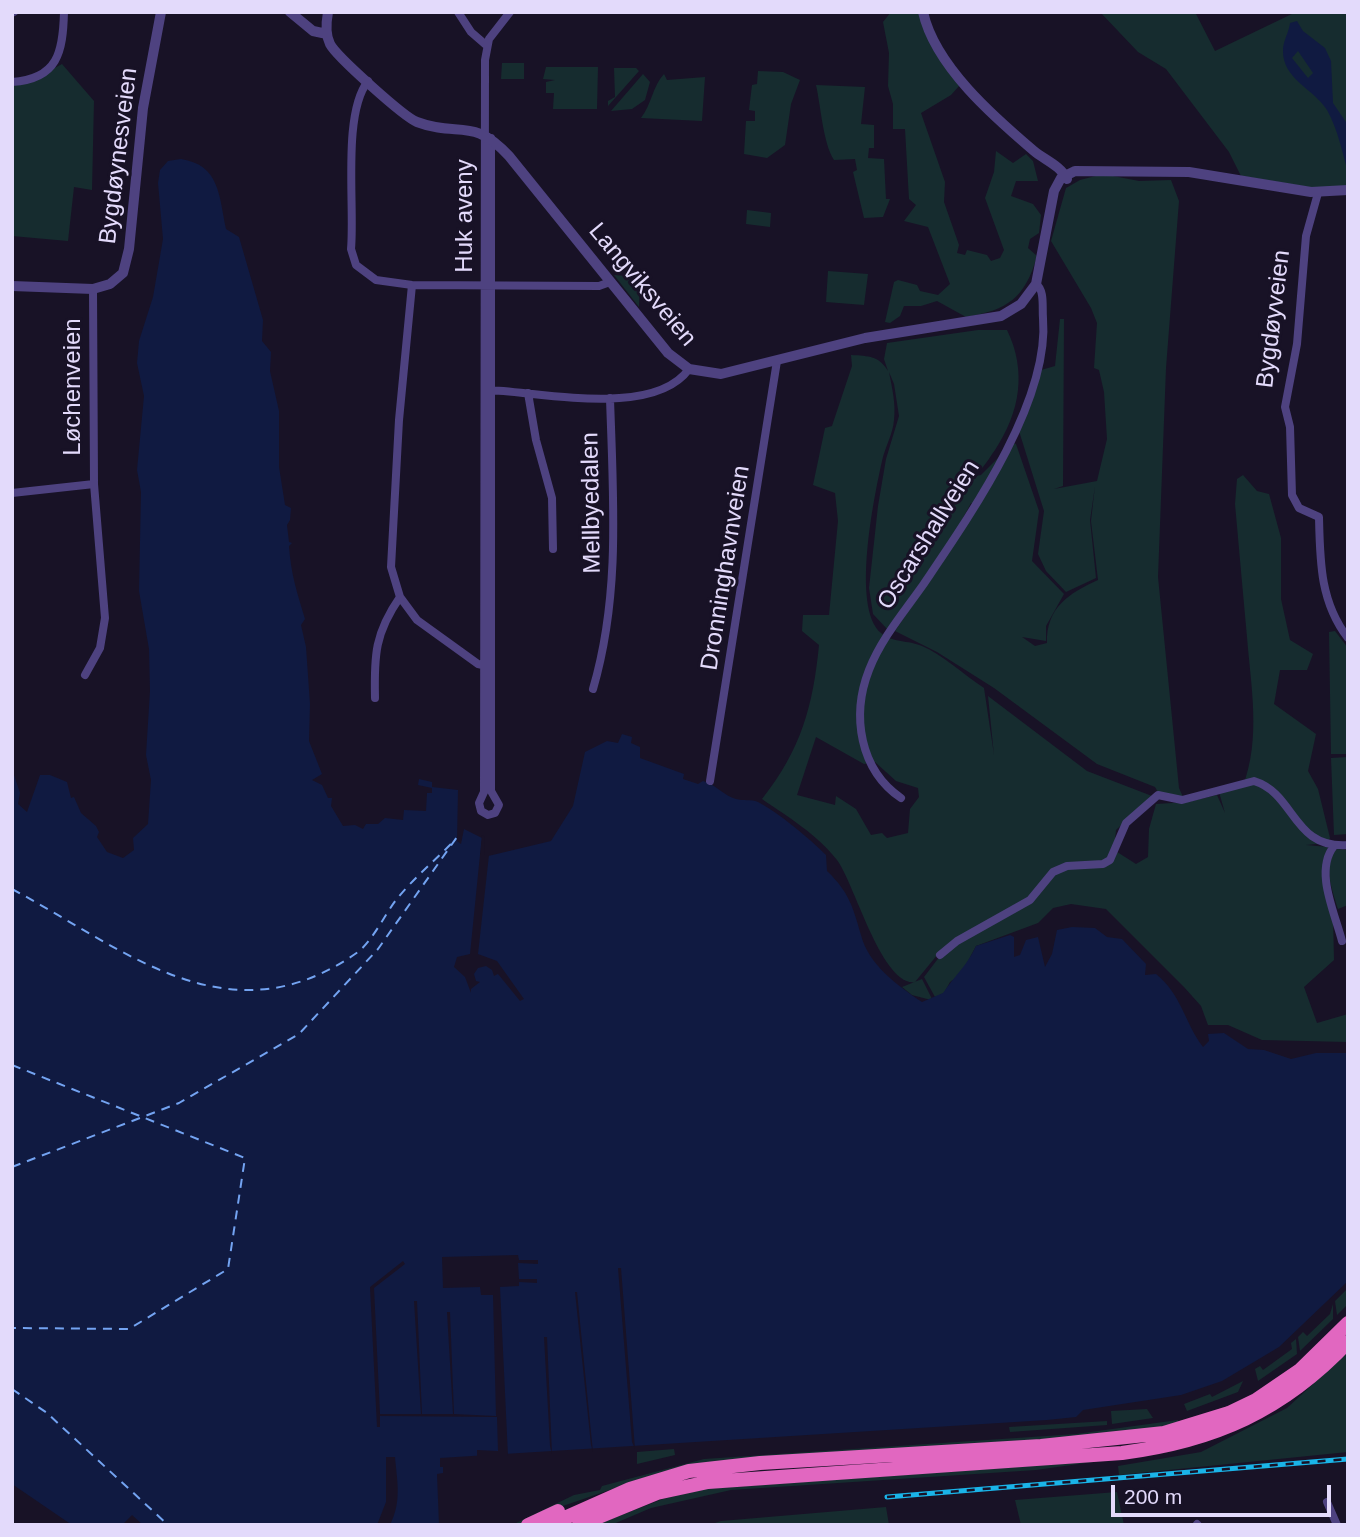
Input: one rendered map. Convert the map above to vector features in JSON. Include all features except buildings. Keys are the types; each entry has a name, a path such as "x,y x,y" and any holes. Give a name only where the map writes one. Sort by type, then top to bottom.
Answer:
{"highway":[{"path":"549,1525 652,1482 720,1467 1041,1446 1164,1433 1229,1413 1256,1400 1300,1370 1348,1323"},
{"path":"579,1525 657,1493 708,1482 1122,1453 1167,1446 1255,1416 1308,1381 1348,1342"},
{"path":"528,1525 568,1507 590,1506"}],"street":[{"path":"12,82 41,75 55,63 62,44 64,12"},
{"name":"Bygdøynesveien","path":"93,289 115,281 128,262 143,108 161,12"},
{"path":"290,12 313,31 327,34"},
{"path":"328,12 327,34 331,47 413,120 488,135"},
{"path":"458,12 468,29 486,45 510,12"},
{"path":"923,12 936,47 971,90 1003,125 1065,178"},
{"name":"Huk aveny","path":"486,45 488,724 491,791 499,805 495,813 488,815 481,811 479,803 484,792 488,724"},
{"path":"368,81 362,90 356,112 351,152 352,257 364,273 376,280 412,285 599,286 610,282"},
{"name":"Langviksveien","path":"488,135 509,156 668,354 689,369 721,374 877,336 1001,316 1021,304 1036,284"},
{"path":"1065,178 1096,170 1189,172 1318,193 1348,190"},
{"path":"1036,284 1052,206 1065,178"},
{"name":"Bygdøyveien","path":"1318,193 1306,236 1297,344 1288,377 1285,407 1290,427 1292,495 1299,508 1319,517 1326,601 1333,618 1348,638"},
{"name":"Oscarshallveien","path":"901,799 876,776 862,742 860,710 868,672 893,628 965,522 1028,403 1042,355 1044,329 1041,292 1036,284"},
{"path":"412,285 390,554 400,597 417,620 488,666"},
{"path":"12,286 93,289"},
{"name":"Løchenveien","path":"85,675 100,648 105,618 93,484 93,289"},
{"name":"Dronninghavnveien","path":"710,780 778,360"},
{"path":"487,390 610,398 664,390 677,383 689,369"},
{"path":"528,393 536,439 552,498 553,549"},
{"name":"Mellbyedalen","path":"593,690 609,605 615,543 610,398"},
{"name":"Løchenveien","path":"12,493 93,484"},
{"path":"375,698 374,649 388,614 400,597"},
{"path":"940,955 957,942 1030,900 1053,872 1067,866 1103,864 1110,860 1126,823 1158,795 1181,800 1246,782 1262,784 1274,793 1304,832 1316,840 1334,846 1348,845"},
{"path":"1334,846 1326,863 1327,884 1342,941"},
{"path":"1327,1503 1337,1525"}],"green space":[{"path":"891,12 919,12 960,85 951,95 921,113 945,182 944,202 959,245 957,253 965,255 967,250 987,255 991,261 1000,258 1004,250 985,198 994,172 996,151 1013,163 1026,154 1033,161 1038,181 1016,181 1011,196 1033,204 1041,215 1039,233 1030,239 1028,248 1037,256 1027,282 1013,300 981,314 966,317 937,301 921,306 904,306 900,316 890,323 885,322 894,282 898,280 917,285 920,291 938,295 950,284 928,227 904,221 916,205 909,199 905,129 893,129 893,104 888,86 889,53 883,22"},
{"path":"1100,12 1195,12 1215,51 1296,12 1348,12 1348,186 1320,189 1241,176 1229,152 1166,69 1138,52"},
{"path":"502,63 524,63 524,79 501,79"},
{"path":"62,64 94,101 92,190 74,187 68,241 12,236 12,82 29,82"},
{"path":"546,67 598,67 597,109 553,109 554,93 546,93 546,82 555,80 543,79"},
{"path":"614,68 636,68 639,71 608,106 608,101 615,97"},
{"path":"758,71 783,72 800,80 791,104 785,145 767,158 744,154 746,121 755,121 755,111 749,110 752,85 757,84"},
{"path":"643,74 650,82 645,100 632,109 611,111"},
{"path":"664,74 667,80 705,77 702,121 641,118"},
{"path":"816,85 865,87 861,124 874,125 874,148 869,148 868,158 884,159 886,199 890,199 883,217 864,218 853,172 857,170 855,159 834,160 830,153"},
{"path":"1103,174 1139,181 1171,180 1179,201 1166,368 1158,577 1179,788 1183,797 1158,792 1155,787 1097,764 994,688 937,652 895,631 956,541 976,505 971,503 957,529 888,630 873,614 869,588 878,506 886,459 899,416 894,384 889,372 894,420 878,478 867,551 867,601 872,620 881,633 930,650 984,688 994,755 988,696 1087,771 1152,796 1116,830 1114,850 1136,864 1148,857 1149,829 1156,804 1188,802 1217,795 1225,813 1219,792 1243,786 1252,749 1253,712 1235,504 1237,479 1243,475 1257,491 1269,494 1281,538 1281,599 1290,640 1313,654 1307,670 1280,670 1274,704 1316,734 1308,771 1318,789 1330,838 1327,843 1306,845 1328,847 1323,861 1333,916 1334,960 1304,987 1317,1023 1348,1014 1348,1042 1262,1040 1228,1025 1208,1025 1201,1006 1106,909 1071,904 1053,908 1038,923 976,946 961,974 950,982 944,993 935,997 924,977 940,956 938,954 915,982 903,979 891,968 880,951 837,860 812,834 762,799 787,763 809,708 819,645 802,631 803,615 829,615 838,521 835,493 813,485 825,428 832,426 852,366 851,355 873,358 881,362 888,371 884,359 887,343 978,330 1007,330 1019,376 1015,406 1004,436 981,469 970,477 981,475 1013,443 1016,444 1039,511 1032,561 1064,594 1046,626 1046,641 1022,637 1035,646 1047,643 1050,620 1061,603 1098,580 1091,521 1095,486 1090,520 1096,578 1066,592 1046,571 1038,554 1044,511 1019,431 1041,370 1055,366 1060,319 1064,319 1063,486 1054,489 1097,481 1107,439 1104,392 1099,370 1094,368 1097,323 1091,308 1051,241 1066,188 1080,180","holes":["816,737 864,764 875,762 896,781 918,788 919,797 910,809 908,833 887,838 882,833 871,835 856,809 836,796 835,805 797,795"]},
{"path":"747,210 771,213 770,227 746,224"},
{"path":"828,271 868,274 864,305 826,302"},
{"path":"614,275 640,277 639,307"},
{"path":"1335,631 1348,648 1348,754 1331,754 1329,632"},
{"path":"1348,757 1348,834 1334,835 1331,758"},
{"path":"1337,849 1348,850 1348,905 1338,909 1329,869 1332,855"},
{"path":"922,979 931,1000 912,995 902,987"},
{"path":"1348,1288 1348,1304 1337,1315 1335,1301"},
{"path":"1333,1304 1333,1319 1300,1351 1298,1337 1303,1332 1307,1336 1330,1314"},
{"path":"1296,1339 1297,1354 1258,1381 1255,1369 1260,1366 1263,1370 1292,1349 1291,1343"},
{"path":"1348,1352 1348,1452 1119,1475 1118,1466 1201,1452 1287,1408"},
{"path":"1243,1381 1238,1392 1187,1411 1184,1404 1210,1394 1212,1397"},
{"path":"1147,1409 1153,1418 1112,1424 1111,1411"},
{"path":"1178,1420 1179,1423 1155,1428 630,1483 557,1508 521,1525 512,1525 574,1495 600,1490 602,1486 704,1459 1076,1434"},
{"path":"1107,1421 1107,1425 1010,1432 1009,1427"},
{"path":"674,1449 675,1455 637,1464 637,1452"},
{"path":"1100,1461 1036,1470 731,1490 651,1508 611,1525 596,1525 663,1499 704,1489"},
{"path":"1117,1492 1124,1525 1021,1525 1015,1500"},
{"path":"886,1507 889,1525 709,1525 721,1521"}],"water":[{"path":"1297,21 1303,31 1325,48 1331,61 1333,103 1348,125 1348,172 1327,110 1293,76 1284,60 1283,47 1290,23","holes":["1298,51 1313,73 1308,78 1292,58"]},
{"path":"181,159 204,168 216,184 226,229 239,237 263,320 262,341 271,352 270,371 279,411 279,467 285,505 291,508 287,525 289,542 292,543 289,546 290,556 305,619 301,625 306,647 310,704 309,741 322,774 312,780 322,785 328,798 332,798 331,806 343,826 355,825 363,829 366,824 378,824 385,818 403,820 404,810 426,811 427,793 432,793 432,788 418,785 419,779 432,782 432,787 458,790 457,841 461,844 464,829 482,838 480,858 551,841 573,806 585,752 607,741 618,743 622,734 632,737 631,743 640,747 640,758 684,774 683,779 698,784 703,781 708,783 732,798 758,802 811,841 826,855 827,871 849,900 870,955 894,981 922,1002 943,993 976,946 1010,935 1014,937 1014,957 1020,955 1026,940 1038,937 1045,967 1052,954 1057,930 1072,927 1095,928 1107,937 1122,939 1146,964 1145,975 1156,974 1172,991 1203,1047 1209,1041 1208,1034 1224,1033 1248,1049 1264,1050 1291,1059 1316,1053 1348,1053 1348,1281 1279,1347 1222,1381 1181,1395 1083,1410 1076,1417 1047,1420 440,1458 443,1473 437,1474 439,1525 390,1525 397,1499 395,1457 386,1457 386,1502 377,1525 143,1525 132,1515 122,1525 72,1525 12,1484 12,769 20,793 18,804 27,812 40,775 50,775 67,782 71,798 74,797 81,813 96,826 99,832 97,837 107,852 123,858 134,850 133,838 148,824 151,780 146,755 150,691 149,649 139,591 141,492 137,470 144,396 137,363 139,341 153,297 163,239 158,183 160,170 168,161"}],"pier":[{"path":"482,835 485,837 484,855 489,855 478,954 497,961 524,999 520,1001 498,974 494,976 492,970 486,966 478,968 474,974 476,981 480,982 471,989 471,993 465,977 454,967 457,957 470,954"},
{"path":"518,1255 519,1260 538,1260 538,1264 518,1263 519,1279 537,1279 537,1283 519,1282 519,1286 500,1287 508,1456 477,1456 477,1450 498,1451 497,1417 380,1416 380,1427 377,1427 370,1287 403,1261 405,1264 374,1288 380,1414 421,1414 414,1301 417,1301 422,1414 453,1414 447,1312 450,1312 454,1414 496,1416 493,1295 481,1295 480,1287 443,1288 442,1257"},
{"path":"618,1268 621,1268 635,1449 632,1442"},
{"path":"577,1292 593,1452 591,1445"},
{"path":"544,1337 547,1337 552,1454 550,1446"}],"ferry route":[{"path":"12,1167 179,1103 299,1034 378,949 457,837"},
{"path":"12,889 138,960 179,978 222,988 266,989 311,978 358,952 369,941 402,893 452,843"},
{"path":"12,1065 245,1158 228,1269 129,1329 12,1328"},
{"path":"12,1389 47,1413 168,1525"}],"railway":[{"path":"887,1497 1348,1459"}]}
